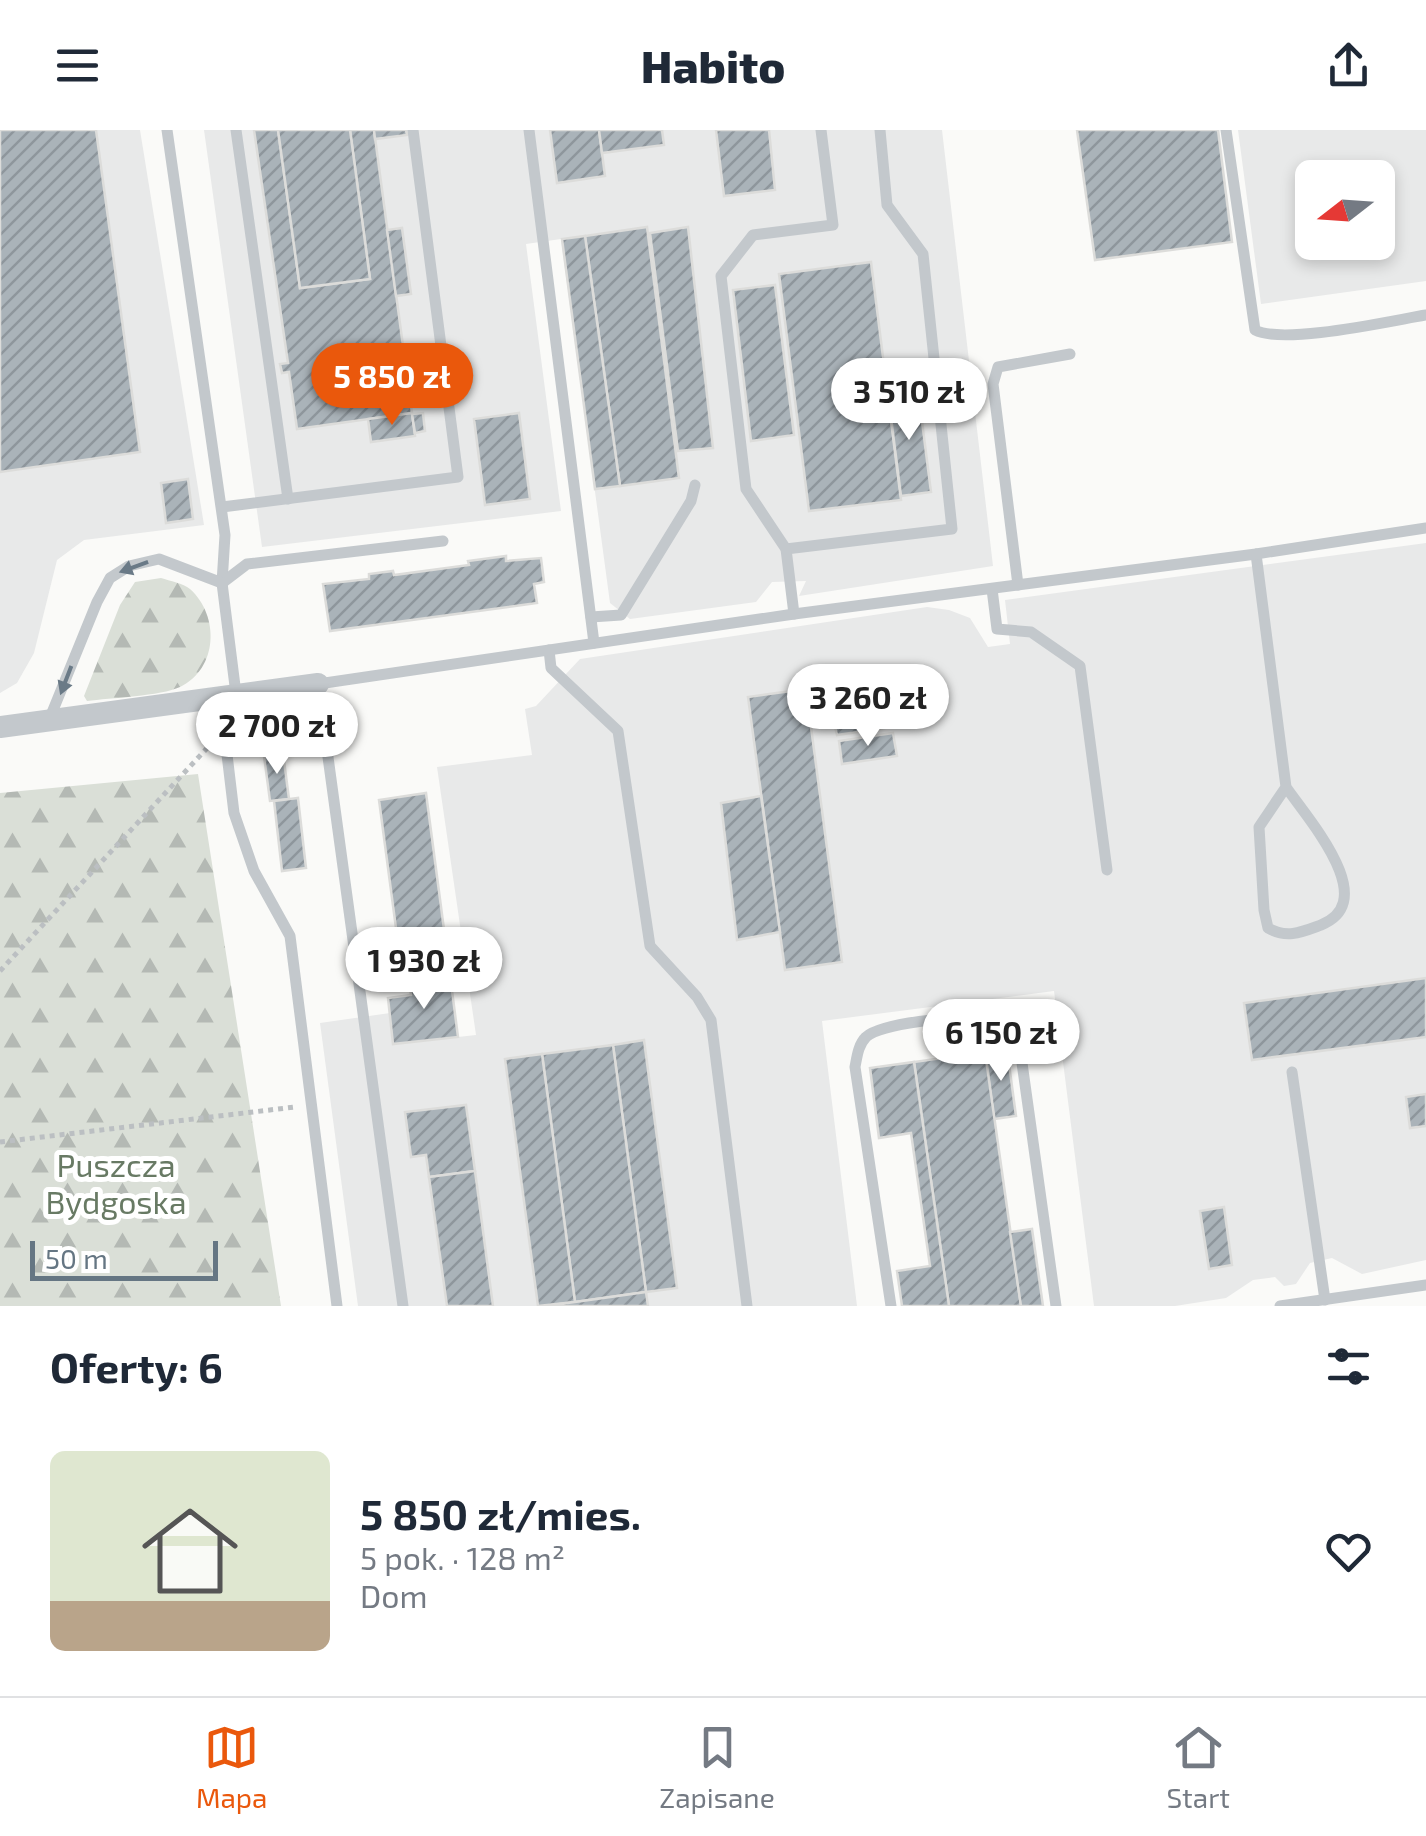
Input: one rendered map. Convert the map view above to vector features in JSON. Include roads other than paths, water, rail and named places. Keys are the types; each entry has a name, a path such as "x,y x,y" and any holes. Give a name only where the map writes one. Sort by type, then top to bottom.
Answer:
{"street":[{"path":"0,727 318,684"}],"lane":[{"path":"166,130 226,535 222,583 228,695 224,730 234,813 254,871 290,936 337,1306"},
{"path":"236,130 288,498"},
{"path":"222,507 458,477 413,130"},
{"path":"530,130 594,644"},
{"path":"794,614 786,549 746,489 721,276 753,235 833,225 821,130"},
{"path":"786,549 952,529 922,254 887,206 880,130"},
{"path":"1226,130 1255,330 1266,336 1296,335 1426,315"},
{"path":"1018,585 992,384 998,367 1070,354"},
{"path":"591,617 621,615 691,501 695,485"},
{"path":"403,1306 318,684 1426,528"},
{"path":"222,583 247,564 443,541"},
{"path":"1256,554 1286,787 1336,861 1346,891 1344,906 1336,919 1299,933 1281,935 1268,928 1264,910 1259,827 1286,787"},
{"path":"49,720 96,602 110,578 129,566 159,559 222,583"},
{"path":"992,589 997,629 1031,632 1080,666 1107,870"},
{"path":"548,650 552,668 618,731 650,946 697,998 711,1020 747,1306"},
{"path":"891,1306 855,1066 859,1048 868,1036 895,1026 1015,1013 1056,1306"},
{"path":"1292,1072 1324,1300"},
{"path":"1280,1306 1426,1286"}],"park label":[{"name":"Puszcza Bydgoska","path":"116,1184"}]}
